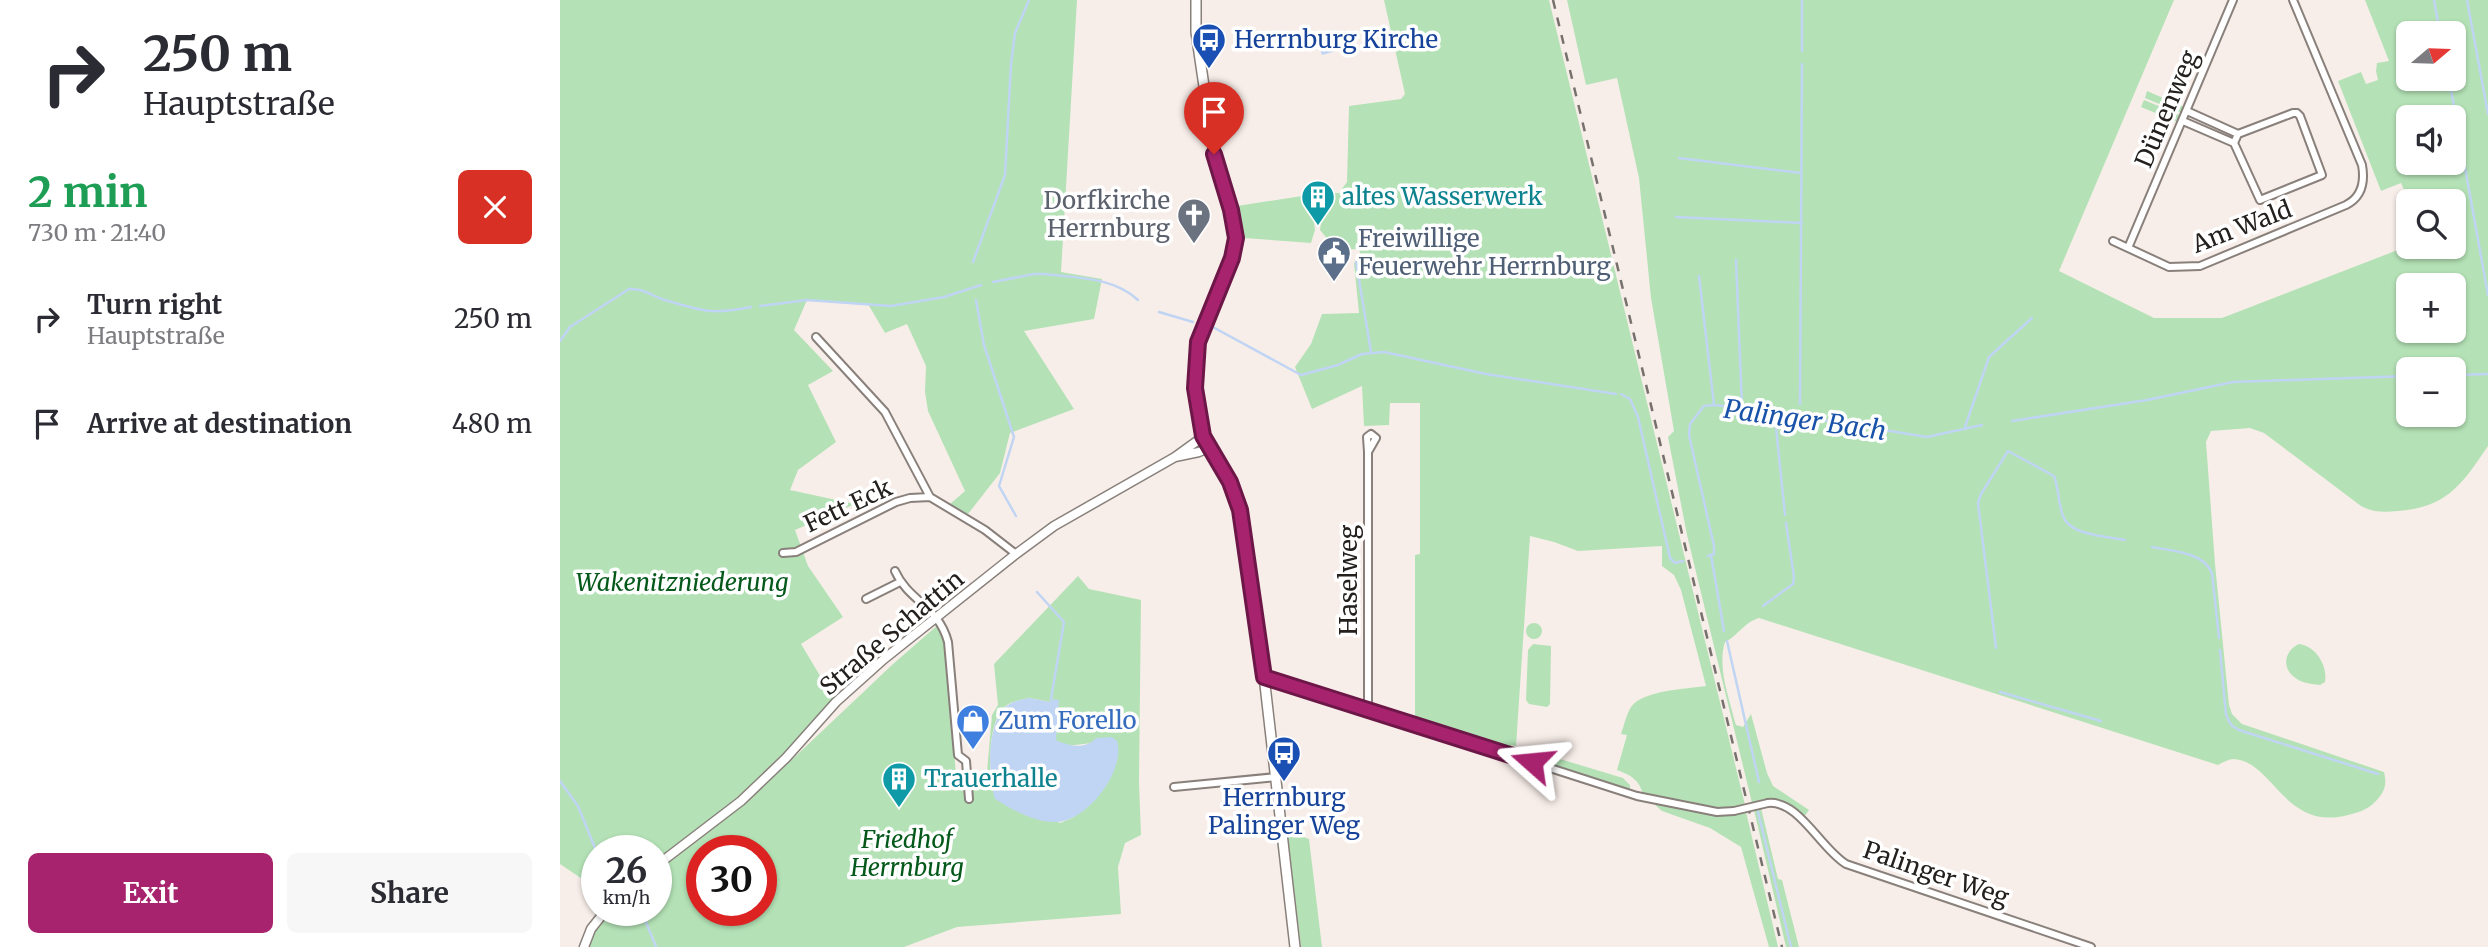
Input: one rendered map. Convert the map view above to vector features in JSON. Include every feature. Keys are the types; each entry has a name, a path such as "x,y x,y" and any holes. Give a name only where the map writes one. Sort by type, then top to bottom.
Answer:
{"main road":[{"path":"1196,0 1196,32 1214,154 1231,210 1236,238 1232,258 1201,331 1195,370 1203,436 1230,482 1240,510 1264,677 1295,947"}],"street":[{"name":"Dünenweg","path":"2128,248 2233,0"},
{"name":"Am Wald","path":"2113,241 2169,267 2200,266 2346,205 2359,194 2364,176 2362,165 2293,0"},
{"path":"2183,121 2234,143 2260,200 2322,175 2297,113 2238,134 2187,111"},
{"path":"2234,143 2238,134"},
{"name":"Fett Eck","path":"816,337 885,412 930,497 985,530 1016,554"},
{"name":"Straße Schattin","path":"672,854 741,801 786,758 835,702 884,659 1016,554 1087,506 1175,457 1203,436"},
{"name":"Straße Schattin","path":"1175,457 1209,448"},
{"name":"Haselweg","path":"1367,452 1368,709"},
{"name":"Fett Eck","path":"783,553 796,552 896,502 930,497"},
{"path":"895,571 900,582 944,627 948,642 958,755 966,761 969,799"},
{"path":"866,599 900,582"},
{"name":"Palinger Weg","path":"1264,677 1637,796 1717,812 1781,803 1791,809 1827,849 1846,864 2091,947"},
{"path":"1174,787 1276,777"},
{"path":"584,947 593,926"}],"green space":[{"name":"Wakenitzniederung","path":"560,0 1077,0 1061,272 1102,279 1094,319 1024,331 1074,409 1010,433 1000,473 968,514 950,504 965,491 928,411 925,392 926,366 907,324 885,333 868,304 807,300 794,330 833,371 808,385 836,442 798,470 790,490 855,504 795,530 808,566 843,617 801,644 834,699 783,756 738,798 691,835 686,835 686,839 672,850 672,835 581,835 581,878 560,864"},
{"path":"1384,0 1549,0 1745,805 1720,808 1643,794 1634,779 1617,770 1627,735 1621,734 1629,710 1637,701 1666,691 1706,686 1681,590 1674,575 1662,566 1662,546 1578,551 1530,536 1516,746 1511,745 1512,753 1381,709 1382,706 1415,716 1415,555 1420,554 1420,403 1390,403 1389,425 1364,426 1362,386 1312,409 1295,367 1311,344 1322,314 1359,313 1354,263 1362,261 1359,249 1329,250 1325,244 1329,241 1320,230 1321,222 1314,222 1315,230 1311,243 1244,238 1237,206 1321,193 1339,193 1347,182 1349,106 1401,99 1405,94"},
{"path":"1567,0 2174,0 2059,271 2154,318 2222,318 2396,251 2396,259 2466,259 2466,189 2404,189 2401,183 2381,191 2338,81 2361,72 2366,84 2378,80 2377,63 2389,61 2365,0 2488,0 2488,446 2470,472 2442,499 2415,509 2384,512 2361,506 2264,433 2250,428 2211,431 2206,442 2215,564 2232,714 2242,724 2384,772 2384,788 2379,798 2367,809 2348,815 2326,818 2309,814 2294,805 2247,762 2233,759 2218,765 1759,618 1725,642 1722,662 1727,692 1736,725 1743,727 1751,714 1773,786 1809,810 1804,817 1781,800 1752,803 1687,535 1668,437 1674,431 1651,298 1639,178 1617,78 1586,85"},
{"path":"2147,91 2184,107 2181,113 2145,98"},
{"path":"2144,100 2180,115 2177,122 2141,107"},
{"name":"Friedhof Herrnburg","path":"1078,576 1089,589 1141,600 1141,835 1125,843 1118,867 1121,914 957,927 904,947 657,947 652,932 656,947 587,947 597,926 672,926 672,858 686,848 686,926 777,926 777,835 703,835 744,805 939,624 945,643 956,775 987,772 992,715 998,705 994,664","holes":["1029,698 1050,702 1055,740 1067,746 1092,743 1090,805 1060,823 991,788 991,744 1001,712 1007,705"]},
{"path":"1531,623 1537,623 1542,631 1540,637 1531,639 1526,634 1526,628"},
{"path":"1533,644 1551,646 1550,704 1547,707 1529,704 1526,700 1528,650"},
{"path":"2299,644 2311,649 2323,663 2325,682 2320,685 2306,683 2289,672 2286,663 2288,654"},
{"path":"1520,747 1623,778 1630,785 1630,789 1516,754"},
{"path":"1654,804 1721,816 1746,812 1778,947 1769,947 1741,847 1710,828 1662,811"},
{"path":"1761,808 1778,879 1782,880 1799,947 1786,947 1754,810"},
{"path":"1287,831 1309,839 1322,947 1301,947"}],"water":[{"path":"1331,35 1336,51 1322,55 1317,40"},
{"path":"1029,698 1050,702 1051,699 1059,700 1056,740 1077,746 1092,742 1096,738 1112,737 1117,741 1116,766 1110,780 1092,804 1069,819 1049,822 1032,818 995,799 990,764 996,723 1008,705"}],"waterway":[{"path":"973,262 1005,175 1015,33 1029,0"},
{"path":"1802,0 1802,51"},
{"path":"2434,0 2438,21"},
{"path":"2467,0 2488,114"},
{"path":"1800,404 1802,64"},
{"path":"2451,91 2488,295"},
{"path":"1679,158 1801,173"},
{"path":"1676,217 1802,223"},
{"path":"1736,260 1742,407"},
{"path":"1356,262 1371,352"},
{"name":"Palinger Bach","path":"993,282 1034,274 1082,278 1118,287 1138,300"},
{"path":"1699,276 1714,405"},
{"name":"Palinger Bach","path":"760,306 807,300 891,306 944,297 981,285"},
{"name":"Palinger Bach","path":"560,341 570,327 629,289 707,311 751,307"},
{"path":"976,300 984,345 1014,437 999,486 1016,516"},
{"name":"Palinger Bach","path":"1159,312 1193,322"},
{"path":"1965,427 1989,357 2032,318"},
{"name":"Palinger Bach","path":"1211,326 1301,375 1338,365 1362,354 1384,352 1486,374 1616,394"},
{"name":"Palinger Bach","path":"2466,375 2488,374"},
{"name":"Palinger Bach","path":"2012,421 2147,400 2233,382 2396,376"},
{"path":"1621,394 1630,399 1638,417 1670,558 1675,563 1683,561"},
{"name":"Palinger Bach","path":"1708,556 1714,554 1714,546 1689,435 1690,424 1704,406 1774,412 1927,437 1982,425"},
{"path":"1776,427 1785,515"},
{"path":"1996,648 1978,503 2008,451 2054,476 2063,516 2073,528 2125,540"},
{"path":"1763,606 1793,584 1786,523"},
{"path":"2152,547 2186,554 2208,566 2212,573 2219,638"},
{"path":"1711,555 1724,631"},
{"path":"1037,592 1064,622 1051,699"},
{"path":"1727,641 1759,782"},
{"path":"2220,650 2226,715 2231,725 2239,730 2378,774"},
{"path":"2000,692 2101,721"},
{"path":"560,781 578,806 590,835"},
{"path":"1758,812 1791,947"},
{"path":"647,926 656,947"}],"railway":[{"path":"1553,0 1782,947"}],"place":[{"name":"Herrnburg Kirche","path":"1209,70"},
{"name":"altes Wasserwerk","path":"1318,227"},
{"name":"Dorfkirche Herrnburg","path":"1194,245"},
{"name":"Freiwillige Feuerwehr Herrnburg","path":"1334,283"},
{"name":"Zum Forello","path":"973,751"},
{"name":"Herrnburg Palinger Weg","path":"1284,783"},
{"name":"Trauerhalle","path":"899,809"}],"route":[{"path":"1214,154 1234,221 1236,238 1232,258 1201,331 1195,355 1195,388 1203,436 1236,494 1240,510 1264,677 1532,762"}]}
